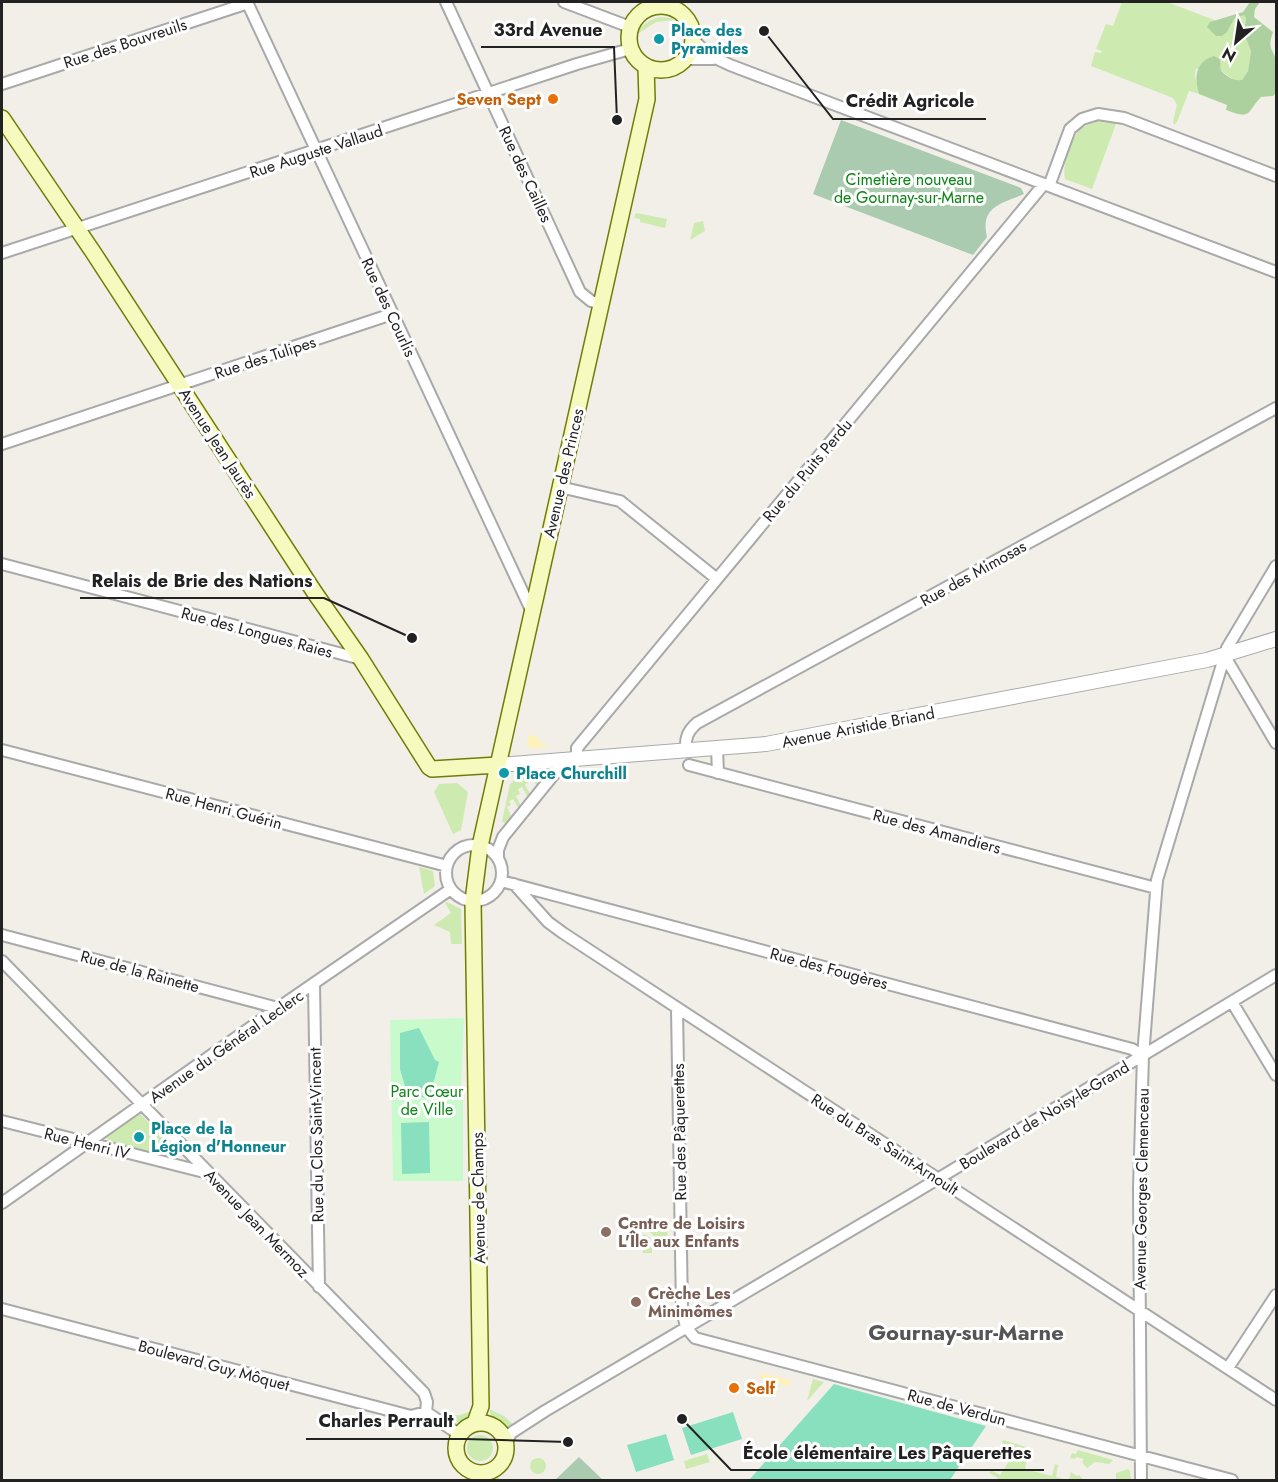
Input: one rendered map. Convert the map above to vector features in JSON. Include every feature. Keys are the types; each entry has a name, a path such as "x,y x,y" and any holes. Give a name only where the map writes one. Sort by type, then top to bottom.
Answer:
{"main road":[{"path":"657,4 675,6 690,24 693,39 686,58 673,68 665,70 646,67 633,56 628,38 630,27 640,13 657,4"},
{"name":"Avenue des Princes","path":"480,846 647,99 646,67"},
{"name":"Avenue des Princes","path":"647,99 665,70"},
{"name":"Avenue Jean Jaurès","path":"2,118 432,769"},
{"name":"Avenue Aristide Briand","path":"432,769 498,765"},
{"name":"Avenue de Champs","path":"480,846 473,901 482,1424"},
{"path":"482,1424 500,1431 506,1443 502,1462 483,1476 468,1469 458,1457 457,1442 469,1426 482,1424"}],"street":[{"name":"Rue des Bouvreuils","path":"2,84 247,2"},
{"name":"Rue des Courlis","path":"247,2 532,612"},
{"name":"Rue des Cailles","path":"446,2 580,292 591,301 601,304"},
{"path":"564,2 630,27"},
{"path":"693,39 699,47 716,60"},
{"name":"Rue Auguste Vallaud","path":"2,253 630,49"},
{"path":"686,58 716,60 1276,272"},
{"name":"Rue du Puits Perdu","path":"577,759 577,748 1046,185 1070,129 1082,119 1098,114 1124,118 1276,176"},
{"name":"Rue des Tulipes","path":"2,444 392,314"},
{"name":"Rue des Mimosas","path":"686,750 685,740 688,730 697,723 1276,408"},
{"path":"560,488 620,501 717,579"},
{"name":"Rue des Longues Raies","path":"2,564 361,659"},
{"name":"Avenue Georges Clemenceau","path":"1141,1480 1139,1188 1143,1056 1156,888 1224,655 1276,566"},
{"name":"Avenue Aristide Briand","path":"498,765 766,744 1224,655 1276,639"},
{"path":"1224,655 1276,743"},
{"path":"717,748 718,773"},
{"name":"Rue Henri Guérin","path":"2,750 447,866"},
{"path":"498,858 480,846 471,846 456,852 447,866 446,874 451,889 465,900 473,901 490,896 497,890 501,881 498,850 503,837 559,768 558,761"},
{"name":"Rue des Amandiers","path":"689,765 1156,888"},
{"path":"501,881 514,885"},
{"name":"Rue du Bras Saint-Arnoult","path":"514,885 548,922 1276,1400"},
{"name":"Rue des Fougères","path":"514,885 1121,1046 1132,1049 1143,1056"},
{"name":"Avenue du Général Leclerc","path":"2,1203 451,889"},
{"name":"Rue de la Rainette","path":"2,935 278,1008"},
{"name":"Avenue Jean Mermoz","path":"2,961 424,1394 427,1402 426,1412"},
{"name":"Boulevard de Noisy-le-Grand","path":"506,1443 511,1433 524,1424 938,1179 1276,975"},
{"name":"Rue du Clos Saint-Vincent","path":"314,984 319,1287"},
{"path":"1232,1002 1276,1076"},
{"name":"Rue des Pâquerettes","path":"677,1008 682,1310 686,1327"},
{"name":"Rue Henri IV","path":"2,1121 208,1173"},
{"path":"1228,1368 1276,1295"},
{"name":"Boulevard Guy Môquet","path":"2,1309 411,1416 426,1412"},
{"name":"Rue de Verdun","path":"686,1327 695,1338 1232,1480"},
{"path":"426,1412 460,1435"}],"green space":[{"path":"1122,2 1167,2 1217,21 1210,22 1231,22 1244,14 1246,18 1244,34 1251,51 1248,71 1242,80 1236,81 1221,71 1221,65 1196,69 1199,94 1189,91 1174,125 1177,105 1173,98 1091,66 1095,52 1101,53 1102,51 1096,49 1106,24 1113,26"},
{"path":"1250,2 1260,2 1255,9 1254,17 1273,32 1271,47 1277,70 1277,86 1273,96 1261,97 1248,113 1240,114 1226,110 1227,105 1199,94 1197,76 1203,62 1214,56 1220,59 1221,71 1231,78 1242,80 1248,71 1251,51 1244,34 1246,18 1244,15 1234,19 1222,36 1216,36 1207,27 1210,22 1243,12"},
{"path":"660,17 675,20 656,22 636,35 645,23"},
{"name":"Cimetière nouveau de Gournay-sur-Marne","path":"841,120 1021,188 1024,194 1000,204 989,213 986,219 987,237 973,255 813,194"},
{"path":"1099,121 1116,124 1092,189 1065,179 1064,173 1070,145 1077,133 1086,126"},
{"path":"636,213 667,219 665,228 640,222 640,219 634,218"},
{"path":"703,221 705,231 690,240 694,223"},
{"path":"550,769 537,787 532,777 527,779 529,782 525,785 531,795 528,798 522,787 518,789 520,794 516,796 521,806 519,809 513,799 509,801 511,805 507,807 512,818 507,825 502,821 510,784 518,777 517,773"},
{"path":"457,783 468,792 461,830 453,834 434,792 439,784"},
{"path":"419,867 433,871 435,886 424,894"},
{"path":"445,903 461,909 462,944 451,944 450,932 434,925 451,913"},
{"name":"Parc Cœur de Ville","path":"464,1018 461,1088 463,1089 463,1181 393,1181 390,1020"},
{"path":"419,1028 435,1060 439,1062 429,1099 407,1093 400,1069 400,1033"},
{"path":"140,1114 172,1145 171,1156 167,1158 111,1144 107,1138 108,1134"},
{"path":"429,1122 430,1173 402,1174 401,1123"},
{"path":"637,1221 667,1221 668,1243 665,1247 650,1232 641,1231"},
{"path":"643,1234 661,1248 652,1248 652,1253 643,1253"},
{"path":"813,1379 824,1382 807,1401"},
{"path":"834,1384 986,1426 950,1480 749,1480"},
{"path":"489,1409 504,1416 514,1425 505,1429 492,1418"},
{"path":"474,1410 463,1422 445,1419 448,1416"},
{"path":"733,1412 742,1439 691,1455 682,1428"},
{"path":"666,1434 674,1460 636,1472 627,1445"},
{"path":"480,1435 489,1439 493,1448 489,1457 480,1461 471,1457 467,1448 471,1439"},
{"path":"514,1438 513,1462 509,1461 498,1476 500,1480 495,1480 508,1461"},
{"path":"1003,1440 1029,1448 1025,1469 1052,1476 1055,1464 1058,1465 1056,1477 1069,1480 996,1480 998,1478 989,1473 991,1470 1000,1475 1015,1452 1002,1443"},
{"path":"1078,1450 1113,1460 1109,1464 1095,1462 1087,1468 1082,1462 1084,1459 1070,1458 1072,1453 1076,1454"},
{"path":"707,1454 710,1462 686,1469 684,1461"},
{"path":"579,1457 603,1480 555,1480"},
{"path":"538,1458 544,1460 546,1466 544,1472 538,1474 532,1472 530,1466 532,1460"},
{"path":"1128,1469 1131,1480 1116,1480 1116,1473"},
{"path":"1071,1472 1084,1480 1069,1480"}],"sand":[{"path":"529,734 536,736 539,741 549,747 530,748 527,743"},
{"path":"762,1373 790,1380 790,1387 760,1378"}],"place":[{"name":"Crédit Agricole","path":"764,31"},
{"name":"Place des Pyramides","path":"659,39"},
{"name":"Seven Sept","path":"553,99"},
{"name":"33rd Avenue","path":"617,120"},
{"name":"Relais de Brie des Nations","path":"412,638"},
{"name":"Place Churchill","path":"504,773"},
{"name":"Place de la Légion d'Honneur","path":"139,1137"},
{"name":"Centre de Loisirs L'Île aux Enfants","path":"606,1232"},
{"name":"Crèche Les Minimômes","path":"636,1302"},
{"name":"Self","path":"734,1388"},
{"name":"École élémentaire Les Pâquerettes","path":"682,1419"},
{"name":"Charles Perrault","path":"568,1442"}],"district":[{"name":"Gournay-sur-Marne","path":"966,1332"}]}
